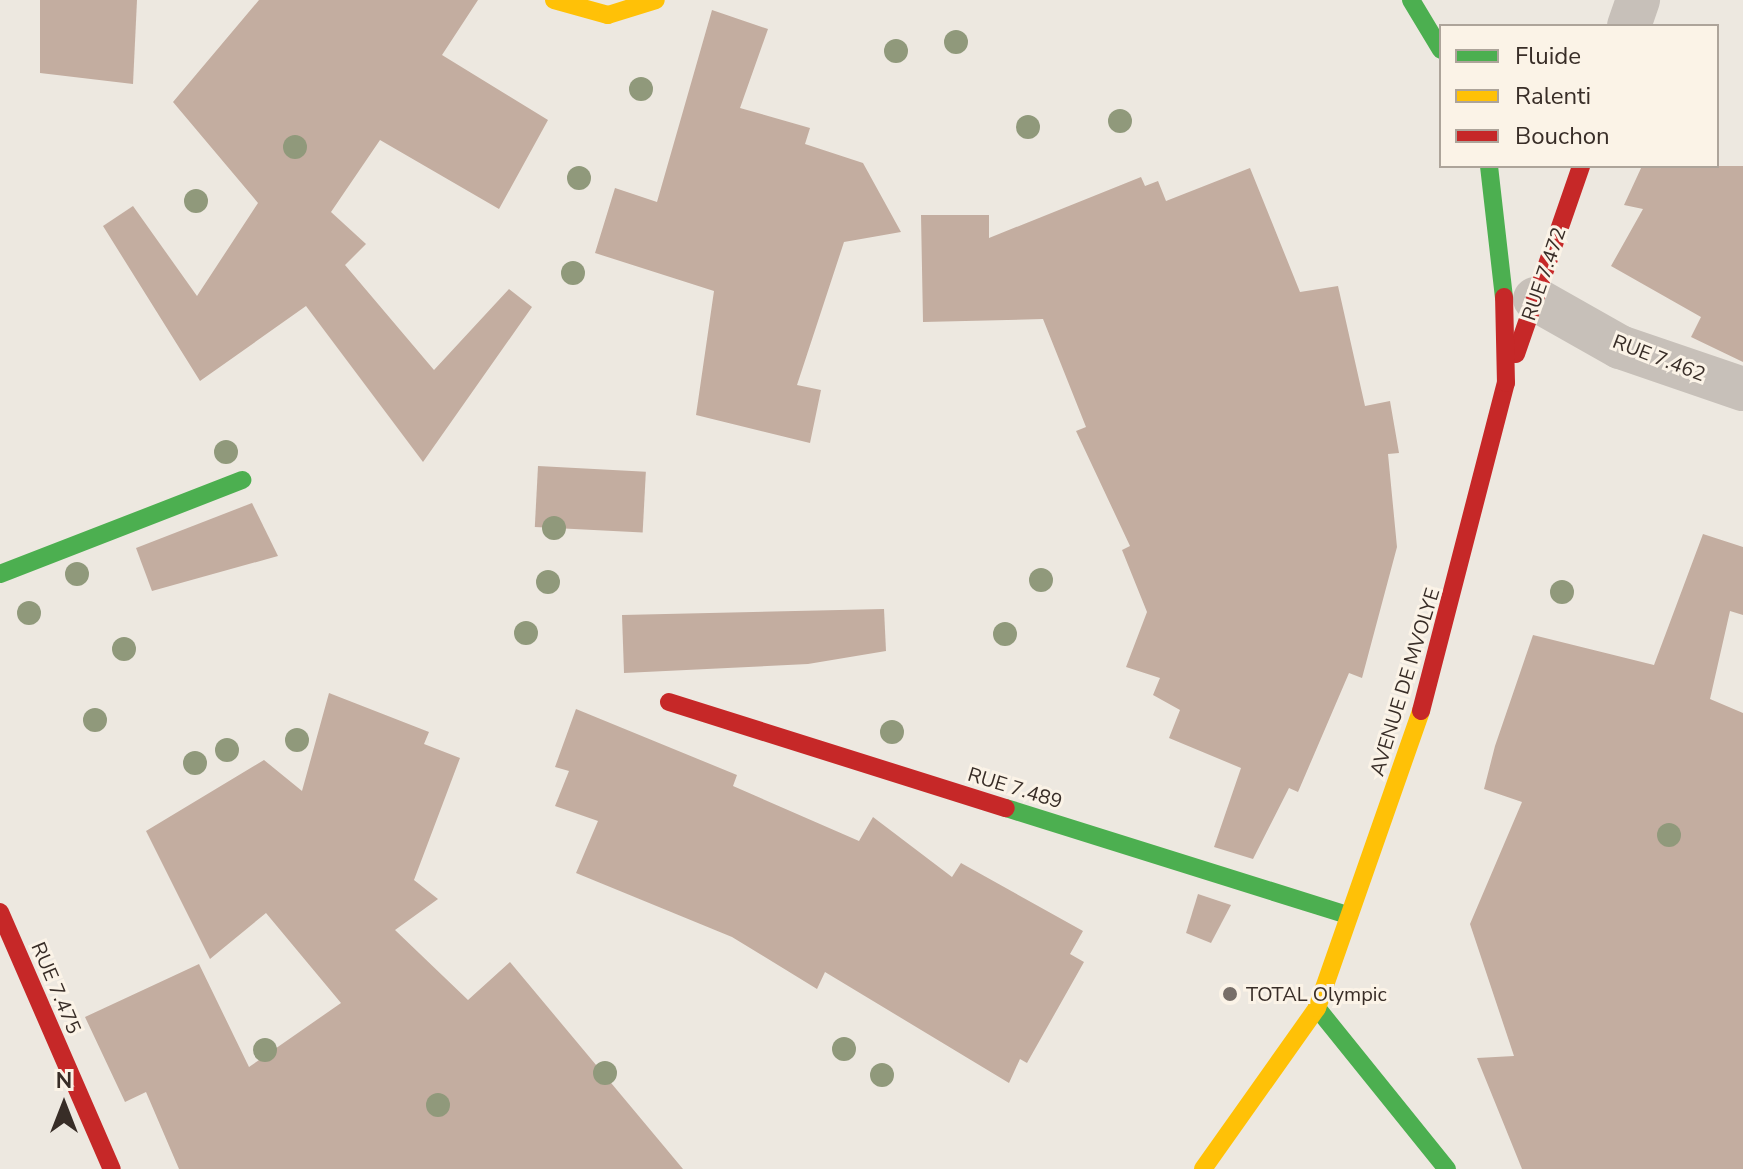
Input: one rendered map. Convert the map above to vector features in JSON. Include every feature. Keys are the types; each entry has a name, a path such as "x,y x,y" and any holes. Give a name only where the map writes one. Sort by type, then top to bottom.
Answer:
{"street":[{"path":"554,0 608,15 656,0"},
{"path":"1411,0 1439,47"},
{"path":"1630,24 1638,0"},
{"name":"AVENUE DE MVOLYE","path":"1203,1169 1317,1008 1347,915 1410,748 1473,532 1506,383 1503,241 1489,168"},
{"name":"RUE 7.472","path":"1506,383 1580,168"},
{"name":"RUE 7.462","path":"1535,299 1620,347 1743,389"},
{"path":"0,574 242,480"},
{"name":"RUE 7.489","path":"669,702 1347,915"},
{"name":"RUE 7.475","path":"0,912 112,1169"},
{"path":"1317,1008 1447,1169"}],"building":[{"path":"40,0 137,0 133,84 40,73"},
{"path":"259,0 478,0 442,55 548,120 499,209 380,140 331,212 366,244 345,265 434,370 509,289 532,307 423,462 306,306 200,381 103,226 133,206 197,296 258,203 173,102"},
{"path":"712,10 768,29 740,108 810,128 805,144 863,163 901,232 844,242 797,385 821,390 810,443 696,415 714,291 595,253 615,188 657,202"},
{"path":"1743,166 1743,362 1691,337 1701,317 1611,266 1643,209 1624,205 1641,168"},
{"path":"1250,168 1300,292 1338,286 1365,406 1390,401 1399,453 1388,454 1397,547 1362,678 1349,673 1298,792 1289,788 1253,859 1214,847 1241,768 1169,738 1180,710 1153,695 1160,678 1126,667 1147,612 1122,550 1130,546 1076,431 1086,427 1043,319 923,322 921,215 989,215 989,238 1141,177 1145,186 1158,181 1166,201"},
{"path":"538,466 646,472 643,533 535,527"},
{"path":"252,503 278,556 152,591 136,548"},
{"path":"1703,534 1743,547 1743,615 1730,611 1710,699 1743,713 1743,1169 1522,1169 1477,1058 1514,1056 1470,924 1522,802 1484,789 1495,746 1533,635 1654,665"},
{"path":"884,609 886,651 808,664 624,673 622,615"},
{"path":"329,693 429,732 424,744 460,758 414,880 438,899 395,930 468,1000 510,962 683,1169 179,1169 146,1092 125,1102 85,1017 199,964 249,1067 341,1003 266,913 210,959 146,831 264,760 302,791"},
{"path":"576,709 737,775 733,786 859,841 873,817 952,877 961,863 1083,931 1070,954 1084,962 1027,1063 1020,1059 1009,1083 825,972 817,989 732,937 576,873 598,821 555,806 569,771 555,767"},
{"path":"1198,894 1231,905 1211,943 1186,933"}],"traffic: fast":[{"path":"1411,0 1439,47"},
{"path":"1489,168 1504,297"},
{"path":"0,574 242,480"},
{"path":"1006,808 1347,915"},
{"path":"1317,1008 1447,1169"}],"traffic: slow":[{"path":"554,0 608,15 656,0"},
{"path":"1203,1169 1317,1008 1421,711"}],"traffic: jam":[{"path":"1516,354 1580,168"},
{"path":"1421,711 1506,383 1504,297"},
{"path":"669,702 1006,808"},
{"path":"0,912 112,1169"}],"place":[{"name":"TOTAL Olympic","path":"1230,994"}]}
